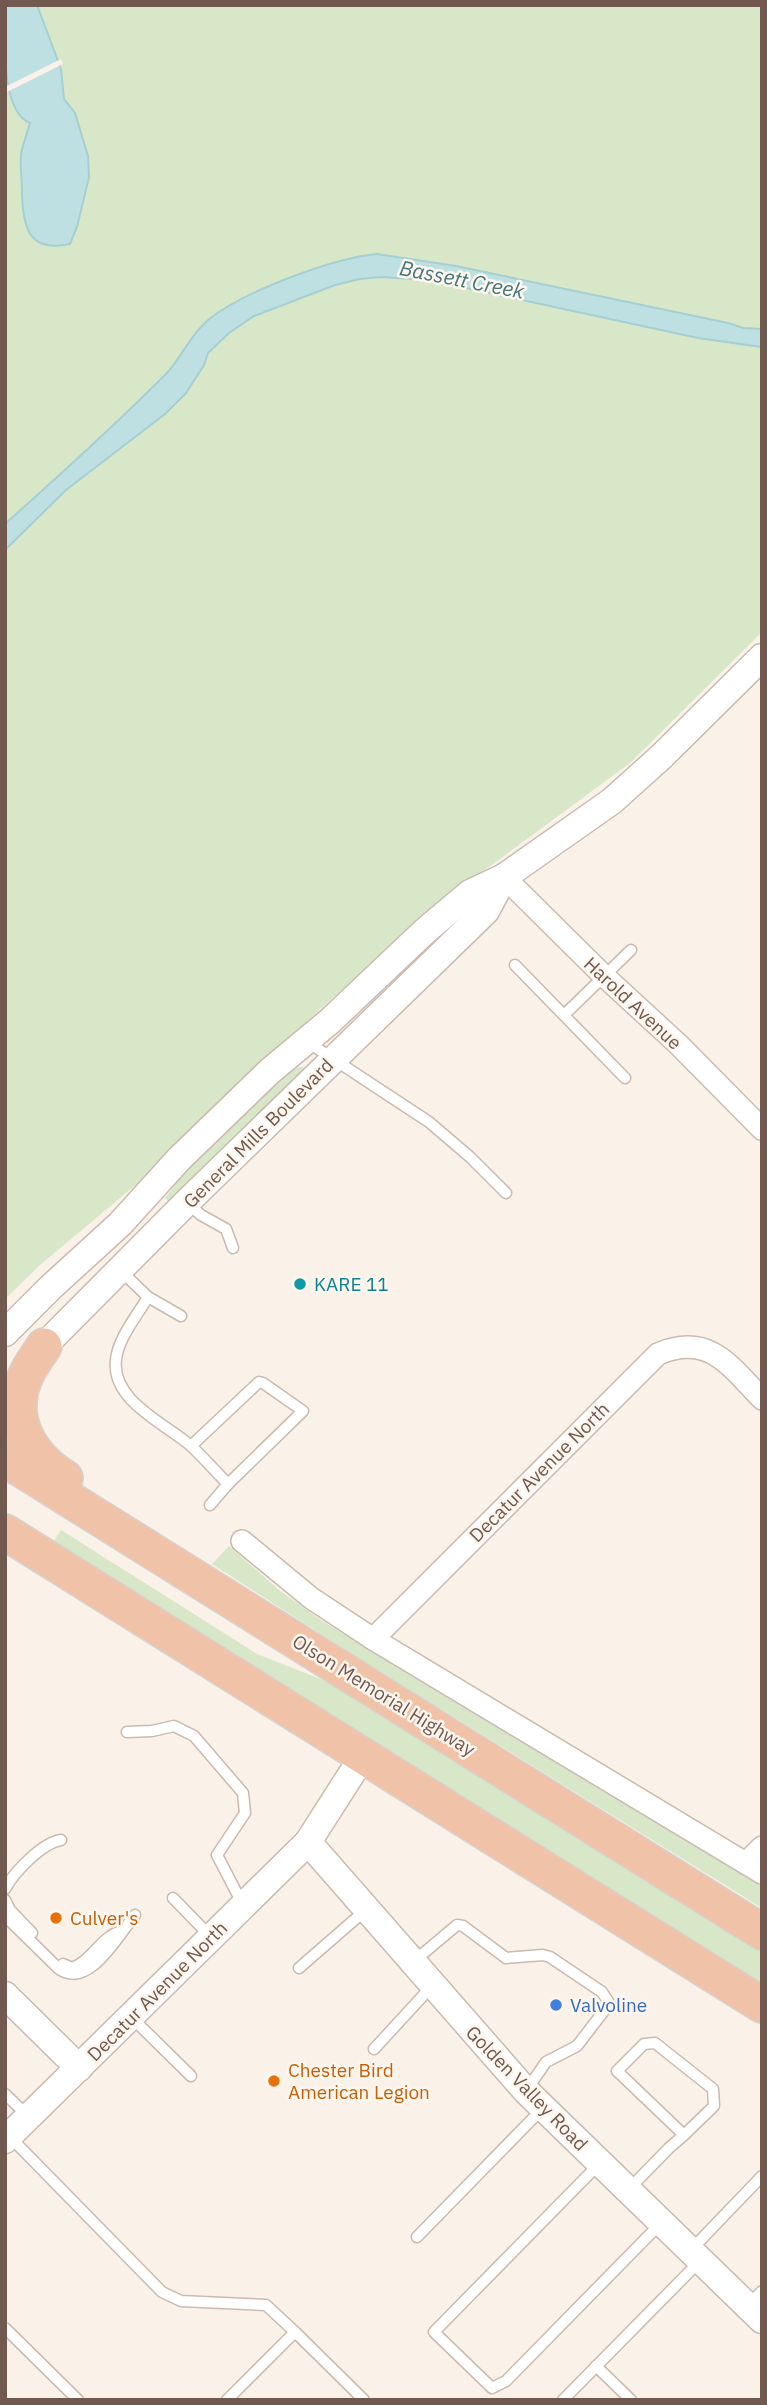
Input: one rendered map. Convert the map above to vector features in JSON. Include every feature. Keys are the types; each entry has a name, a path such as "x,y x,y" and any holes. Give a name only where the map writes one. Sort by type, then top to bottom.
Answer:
{"highway":[{"path":"44,1346 24,1379 20,1397 22,1428 33,1451 55,1471 172,1543 231,1599"},
{"name":"Olson Memorial Highway","path":"5,1460 762,1932"},
{"path":"5,1532 762,2005"}],"street":[{"name":"General Mills Boulevard","path":"5,1333 120,1224 179,1159 270,1070 306,1041 446,912 470,893 504,877 585,821 640,778 762,657"},
{"name":"General Mills Boulevard","path":"5,1385 486,911 504,877"},
{"name":"Harold Avenue","path":"504,877 762,1129"},
{"name":"Decatur Avenue North","path":"373,1639 648,1362 669,1349 698,1346 721,1357 762,1399"},
{"path":"242,1541 311,1598 373,1639 754,1868 762,1847"},
{"name":"Decatur Avenue North","path":"7,2138 308,1842 363,1756"},
{"name":"Golden Valley Road","path":"308,1842 534,2099 695,2256 757,2306"},
{"path":"5,1995 79,2068"}],"lane":[{"path":"564,1015 631,950"},
{"path":"516,965 625,1078"},
{"path":"306,1041 429,1122 506,1193"},
{"path":"187,1203 201,1215 226,1229 233,1248"},
{"path":"120,1270 148,1297 181,1316"},
{"path":"148,1297 118,1349 115,1368 117,1379 134,1402 191,1446 228,1484"},
{"path":"191,1446 259,1382 269,1386 303,1411 210,1504"},
{"path":"127,1732 152,1731 174,1726 194,1735 243,1793 245,1813 216,1855 243,1905"},
{"path":"5,1889 35,1855 50,1842 61,1840"},
{"path":"173,1898 211,1937"},
{"path":"5,1900 10,1910 64,1964 72,1968 82,1965 112,1934 121,1931"},
{"path":"299,1968 368,1908"},
{"path":"5,1916 67,1975 76,1975 85,1972 118,1940 121,1931 135,1915"},
{"path":"413,1962 457,1925 463,1926 506,1958 543,1955 550,1957 602,1992 608,2001 607,2007 577,2046 546,2062 534,2099 416,2237"},
{"path":"374,2049 432,1986"},
{"path":"131,2016 191,2076"},
{"path":"628,2191 669,2148 684,2135 715,2106 713,2089 655,2043 644,2044 617,2071 684,2135"},
{"path":"5,2094 29,2117"},
{"path":"7,2138 162,2292 181,2301 266,2305 364,2400"},
{"path":"599,2164 434,2332 492,2388 506,2381 661,2224"},
{"path":"563,2400 695,2256 762,2176"},
{"path":"5,2328 78,2400"},
{"path":"227,2400 295,2332"},
{"path":"596,2366 631,2400"}],"green space":[{"path":"5,5 762,5 762,632 630,763 485,870 423,920 320,1009 150,1173 40,1265 5,1299"},
{"path":"300,1067 305,1068 289,1086 170,1203 165,1198 191,1163 261,1095"},
{"path":"61,1530 257,1654 341,1687 762,1949 762,1989 52,1544"},
{"path":"229,1546 279,1590 319,1619 762,1886 762,1908 212,1564"}],"water":[{"path":"5,5 37,5 61,69 64,99 75,113 88,156 89,177 70,244 45,245 37,241 31,235 24,217 21,154 30,123 20,116 9,89 5,53"},
{"name":"Bassett Creek","path":"377,254 456,266 743,328 762,329 762,347 698,338 429,280 381,277 335,285 254,316 229,333 208,353 204,365 186,393 165,414 66,490 5,550 5,524 166,374 196,332 208,320 243,298 289,278 337,262"}],"pier":[{"path":"61,59 63,64 5,93 5,87"}],"place":[{"name":"KARE 11","path":"300,1284"},
{"name":"Culver's","path":"56,1918"},
{"name":"Valvoline","path":"556,2005"},
{"name":"Chester Bird American Legion","path":"274,2081"}]}
